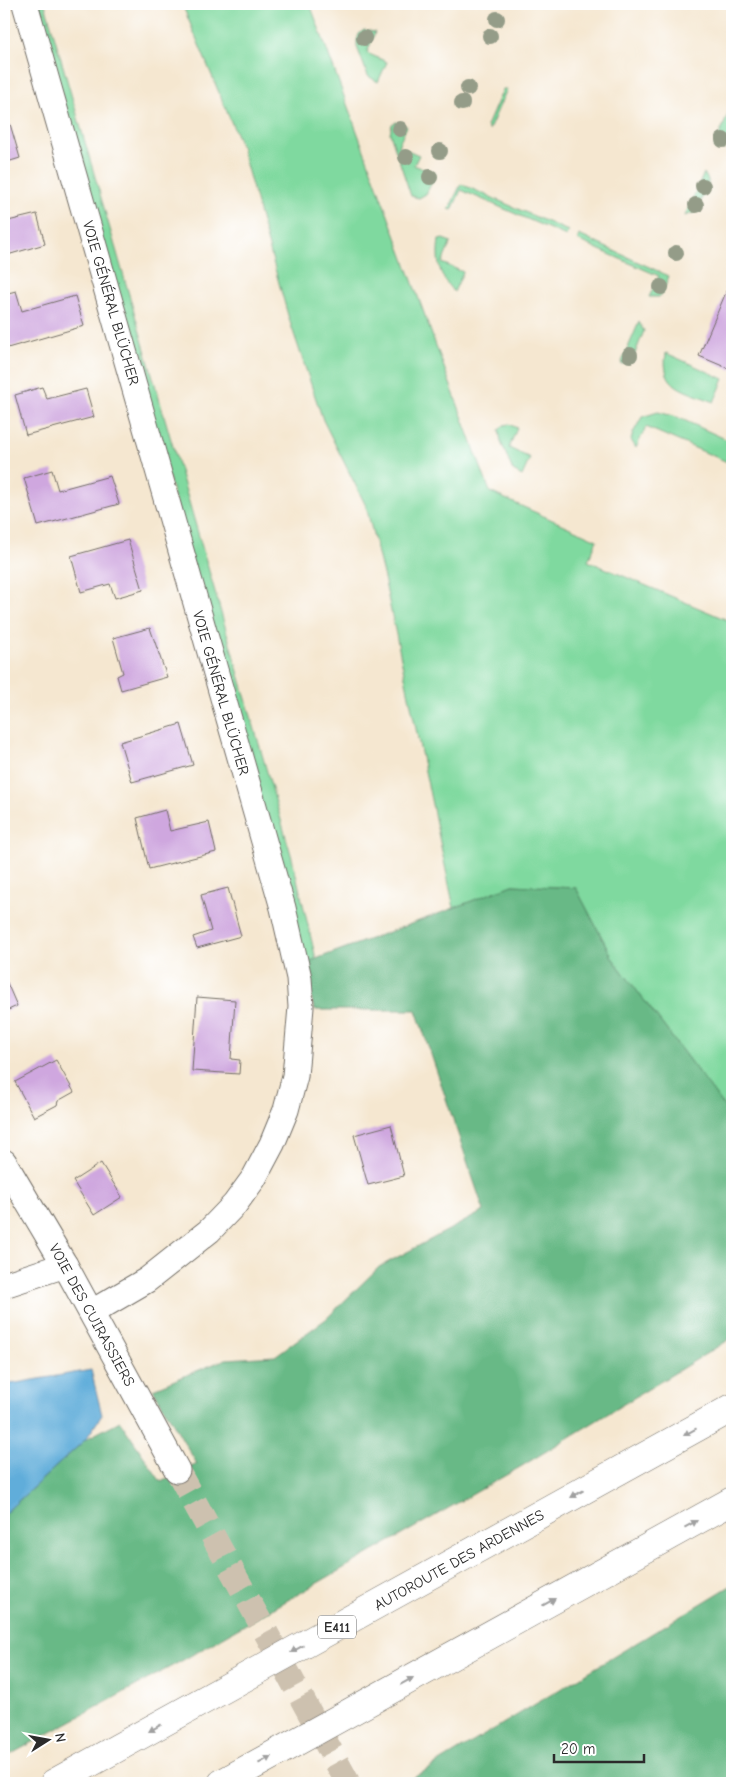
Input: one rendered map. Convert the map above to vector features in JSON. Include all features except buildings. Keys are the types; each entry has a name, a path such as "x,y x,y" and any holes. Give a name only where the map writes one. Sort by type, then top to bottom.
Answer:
{"highway":[{"name":"AUTOROUTE DES ARDENNES","path":"54,1783 732,1408"},
{"path":"222,1783 732,1501"}],"street":[{"name":"VOIE GÉNÉRAL BLÜCHER","path":"25,4 283,908 299,978 301,1006 295,1076 286,1110 272,1144 254,1178 235,1204 209,1231 147,1280 92,1312"},
{"name":"VOIE DES CUIRASSIERS","path":"4,1162 66,1265 177,1470"},
{"path":"4,1285 66,1265"}],"green space":[{"path":"36,4 45,4 292,858 316,959 305,963"},
{"path":"182,4 310,4 490,492 597,540 588,561 732,622 732,1117 613,959 576,888 512,885 454,908 384,578 366,506 323,420 289,319 240,143"},
{"path":"364,30 375,32 367,53 387,62 378,82 368,76 357,47 359,34"},
{"path":"503,89 507,89 489,130 487,126"},
{"path":"731,107 733,123 728,139 722,148 714,148"},
{"path":"396,122 407,126 398,146 419,155 414,165 436,174 426,194 419,198 411,196 390,133 392,124"},
{"path":"704,173 708,184 696,212 685,216"},
{"path":"461,184 568,231 566,236 461,190 452,210 449,209"},
{"path":"579,235 669,276 663,292 659,297 649,297 659,276 577,240"},
{"path":"443,239 451,242 442,263 463,272 454,292 445,280 438,261 439,240"},
{"path":"639,322 644,331 632,361 621,364"},
{"path":"666,353 724,379 714,402 685,391 671,381 665,365"},
{"path":"658,412 677,417 732,442 732,464 646,427 636,448 631,440 642,417"},
{"path":"509,424 517,428 509,448 530,458 522,476 513,471 501,442 499,430 504,425"},
{"path":"512,885 576,888 613,959 732,1117 732,1338 522,1466 185,1659 4,1758 4,1514 86,1439 120,1421 161,1482 197,1464 153,1389 226,1359 275,1356 326,1319 379,1267 484,1211 416,1010 314,1010 305,963"},
{"path":"732,1585 732,1783 405,1783"}],"water":[{"path":"91,1370 102,1415 86,1439 4,1514 4,1383 10,1384"}],"tunnel":[{"path":"177,1470 348,1783"}]}
